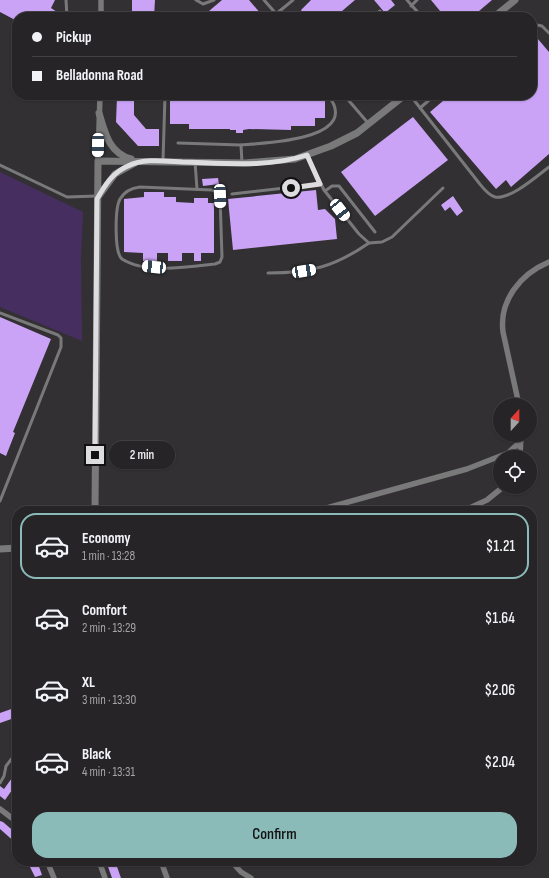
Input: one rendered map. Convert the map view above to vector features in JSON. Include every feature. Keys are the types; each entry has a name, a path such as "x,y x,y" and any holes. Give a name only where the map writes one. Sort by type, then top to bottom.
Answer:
{"street":[{"path":"101,0 101,12"},
{"path":"499,12 512,0"},
{"path":"506,6 515,0"},
{"path":"95,506 97,198 100,100"},
{"path":"98,161 242,163 273,162 295,159 331,146 369,124 399,100"},
{"path":"99,113 106,137 111,146 119,154 141,161"},
{"path":"97,198 115,174 128,166 141,161"},
{"path":"518,398 513,371 503,332 502,321 504,309 512,293 524,277 549,262"},
{"path":"334,506 467,469 508,453 518,442"},
{"path":"474,506 487,500 494,494"},
{"path":"0,549 12,548"},
{"path":"0,809 12,818"},
{"path":"49,866 54,878"},
{"path":"101,866 105,878"},
{"path":"163,866 167,878"},
{"path":"235,866 240,872 251,878"}],"lane":[{"path":"66,0 67,12"},
{"path":"196,0 203,4 214,0"},
{"path":"264,0 274,12"},
{"path":"282,12 293,0"},
{"path":"406,0 417,12"},
{"path":"411,6 417,0"},
{"path":"537,25 542,26 549,34"},
{"path":"163,161 166,100"},
{"path":"178,143 241,145 283,141 311,135 330,124 335,116 336,108 331,100"},
{"path":"348,100 369,124"},
{"path":"414,100 479,183 491,195 500,197 507,196 549,167"},
{"path":"420,108 429,100"},
{"path":"241,145 242,163"},
{"path":"307,155 320,184 359,234 369,243"},
{"path":"195,162 197,189"},
{"path":"0,165 67,197 97,198"},
{"path":"232,194 320,184"},
{"path":"325,191 332,186 339,186 375,232"},
{"path":"133,188 197,189 215,191 220,196 222,257 220,262 215,264 163,268 145,266 128,261 119,256 116,245 117,209 122,196 133,188"},
{"path":"268,273 290,273 323,268 351,255 369,243 382,242 392,237 443,188"},
{"path":"0,312 58,335 62,341 61,347 0,502"},
{"path":"0,783 4,776 6,766 12,758"}],"shaded area":[{"path":"0,172 83,212 81,259 82,341 0,307"}],"building":[{"path":"0,0 55,0 51,8 57,12 12,12 12,18 0,12"},
{"path":"132,0 155,0 154,12 132,12"},
{"path":"222,0 249,0 259,12 208,12"},
{"path":"311,0 355,0 341,12 302,12 301,10"},
{"path":"374,0 391,0 395,5 384,12"},
{"path":"431,0 492,0 478,12 441,12"},
{"path":"537,38 549,52 549,154 511,187 506,180 496,189 430,112 444,100 537,100"},
{"path":"117,100 134,100 134,115 146,129 159,129 159,146 138,146 116,122"},
{"path":"170,100 325,100 325,118 315,118 315,126 291,126 291,130 249,129 243,130 243,133 236,133 236,130 230,129 189,129 189,124 170,124"},
{"path":"413,117 448,160 375,216 341,172"},
{"path":"218,178 219,184 203,186 202,179"},
{"path":"316,190 318,210 325,209 335,219 337,239 233,250 228,199"},
{"path":"144,192 164,192 164,197 176,197 176,202 194,203 194,198 208,198 208,203 214,203 214,253 201,253 201,261 194,261 194,253 182,253 182,261 168,261 168,253 157,253 157,261 143,261 143,253 124,252 124,199 144,197"},
{"path":"453,196 463,211 457,216 450,207 445,211 441,205"},
{"path":"0,317 51,339 13,432 15,433 6,456 0,453"},
{"path":"12,709 12,719 0,723 0,713"},
{"path":"12,778 12,790 5,800 0,796 0,786 4,789"},
{"path":"0,821 12,830 12,840 0,829"},
{"path":"30,866 39,866 42,875 35,877"},
{"path":"108,866 117,866 121,878 112,878"}],"route":[{"path":"95,455 97,360 97,199 107,184 115,174 124,168 145,161 245,163 273,162 295,159 307,155 320,184 291,188"}]}
